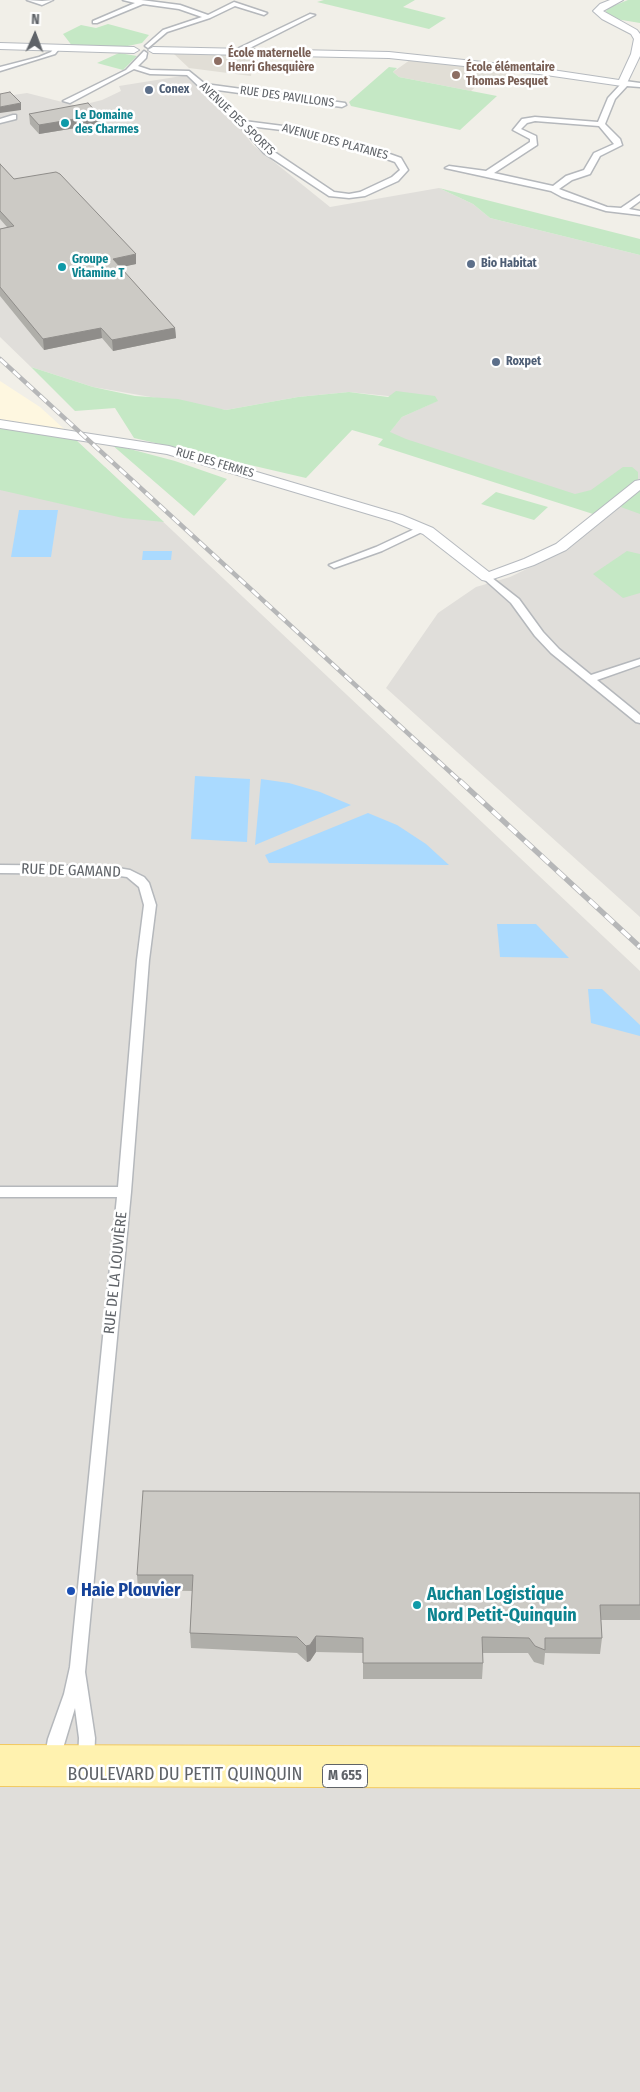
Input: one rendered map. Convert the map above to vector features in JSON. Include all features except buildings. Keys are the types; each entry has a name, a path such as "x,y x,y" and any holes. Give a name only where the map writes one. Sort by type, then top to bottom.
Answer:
{"main road":[{"name":"BOULEVARD DU PETIT QUINQUIN","path":"0,1756 52,1766"},
{"name":"BOULEVARD DU PETIT QUINQUIN","path":"0,1775 52,1766 640,1758"},
{"name":"BOULEVARD DU PETIT QUINQUIN","path":"85,1766 640,1777"}],"street":[{"path":"30,0 42,3 50,0"},
{"path":"126,0 145,1 188,9 208,17"},
{"path":"601,124 612,98 624,83 636,54 639,39 634,32 605,17 598,11 618,0"},
{"path":"95,22 145,1"},
{"path":"68,101 133,67 144,57 165,31 208,17 234,4 264,13"},
{"path":"238,52 312,15"},
{"path":"1,48 134,50 137,47 149,50 394,56 539,71 640,86"},
{"path":"0,69 45,57 56,49"},
{"name":"AVENUE DES SPORTS","path":"133,67 150,72 187,72 242,123 267,151 336,195 358,195 370,191 401,174 404,168 398,160"},
{"name":"RUE DES PAVILLONS","path":"203,86 342,105"},
{"path":"0,121 13,117"},
{"path":"487,174 534,143 534,138 517,130 525,121 535,119 601,124 618,144 597,155 587,172 569,178 554,189"},
{"name":"AVENUE DES PLATANES","path":"242,123 298,131 398,160"},
{"path":"448,168 487,174 554,189 592,205 622,212 640,213"},
{"path":"622,212 640,197"},
{"name":"RUE DES FERMES","path":"0,424 112,440 176,452 397,518 423,528 487,577"},
{"path":"640,484 561,547 529,562 487,577 515,602 549,646 640,720"},
{"path":"334,565 379,549 423,528"},
{"path":"589,679 640,662"},
{"name":"RUE DE GAMAND","path":"0,869 105,870 130,874 140,880"},
{"name":"RUE DE LA LOUVIÈRE","path":"52,1766 56,1739 72,1694 78,1667 124,1192 143,960 150,904 148,892 140,880"},
{"path":"0,1192 124,1192"},
{"name":"RUE DE LA LOUVIÈRE","path":"78,1667 87,1738 85,1766"}],"shaded area":[{"name":"École maternelle Henri Ghesquière","path":"174,54 254,55 251,76 189,68"},
{"name":"École élémentaire Thomas Pesquet","path":"410,60 489,69 517,70 509,84 500,83 492,85 480,83 471,91 399,77 393,72"},
{"path":"188,75 236,123 253,145 330,207 439,188 473,204 490,218 640,255 640,917 386,688 438,613 476,587 510,577 568,549 617,507 384,439 402,417 437,401 349,392 298,397 226,410 93,387 31,367 0,337 0,97 27,93 78,106 102,100 121,91 119,86"},
{"path":"0,381 40,407 75,439 0,467"},
{"path":"0,467 105,467 640,971 640,2092 0,2092"}],"green space":[{"path":"324,0 415,0 403,7 446,18 429,29 317,2"},
{"path":"628,0 640,0 640,23 616,19 605,13 608,8"},
{"path":"108,24 149,35 142,43 123,47 73,47 63,34 81,25 96,28"},
{"path":"119,53 137,56 123,70 97,63"},
{"path":"389,67 397,68 393,72 399,77 497,96 460,130 351,106 349,102"},
{"path":"439,188 640,239 640,255 490,218 473,204"},
{"path":"31,367 93,387 135,396 178,399 226,410 298,397 349,392 388,397 396,391 435,396 438,401 402,417 390,432 406,439 575,494 591,490 623,467 632,467 638,472 638,479 623,493 593,514 378,445 383,439 352,430 306,478 134,438 115,408 75,411"},
{"path":"0,427 75,439 164,522 123,518 0,490"},
{"path":"111,444 175,461 227,479 194,516"},
{"path":"640,488 640,514 618,506"},
{"path":"496,492 548,507 534,520 481,504"},
{"path":"627,551 640,554 640,593 623,598 593,574"}],"water":[{"path":"19,510 58,510 51,557 11,557"},
{"path":"143,551 172,551 171,560 142,560"},
{"path":"195,776 250,779 247,842 191,839"},
{"path":"261,779 289,783 320,792 351,805 255,845"},
{"path":"368,813 397,825 426,844 449,865 269,863 265,855"},
{"path":"497,924 536,924 569,958 500,957"},
{"path":"588,989 602,989 640,1025 640,1036 591,1023"}],"railway":[{"path":"0,359 461,782"},
{"path":"460,781 640,947"}],"place":[{"name":"École maternelle Henri Ghesquière","path":"218,61"},
{"name":"École élémentaire Thomas Pesquet","path":"456,75"},
{"name":"Conex","path":"149,90"},
{"name":"Le Domaine des Charmes","path":"65,123"},
{"name":"Bio Habitat","path":"471,264"},
{"name":"Groupe Vitamine T","path":"62,267"},
{"name":"Roxpet","path":"496,362"},
{"name":"Haie Plouvier","path":"71,1591"},
{"name":"Auchan Logistique Nord Petit-Quinquin","path":"417,1605"}]}
